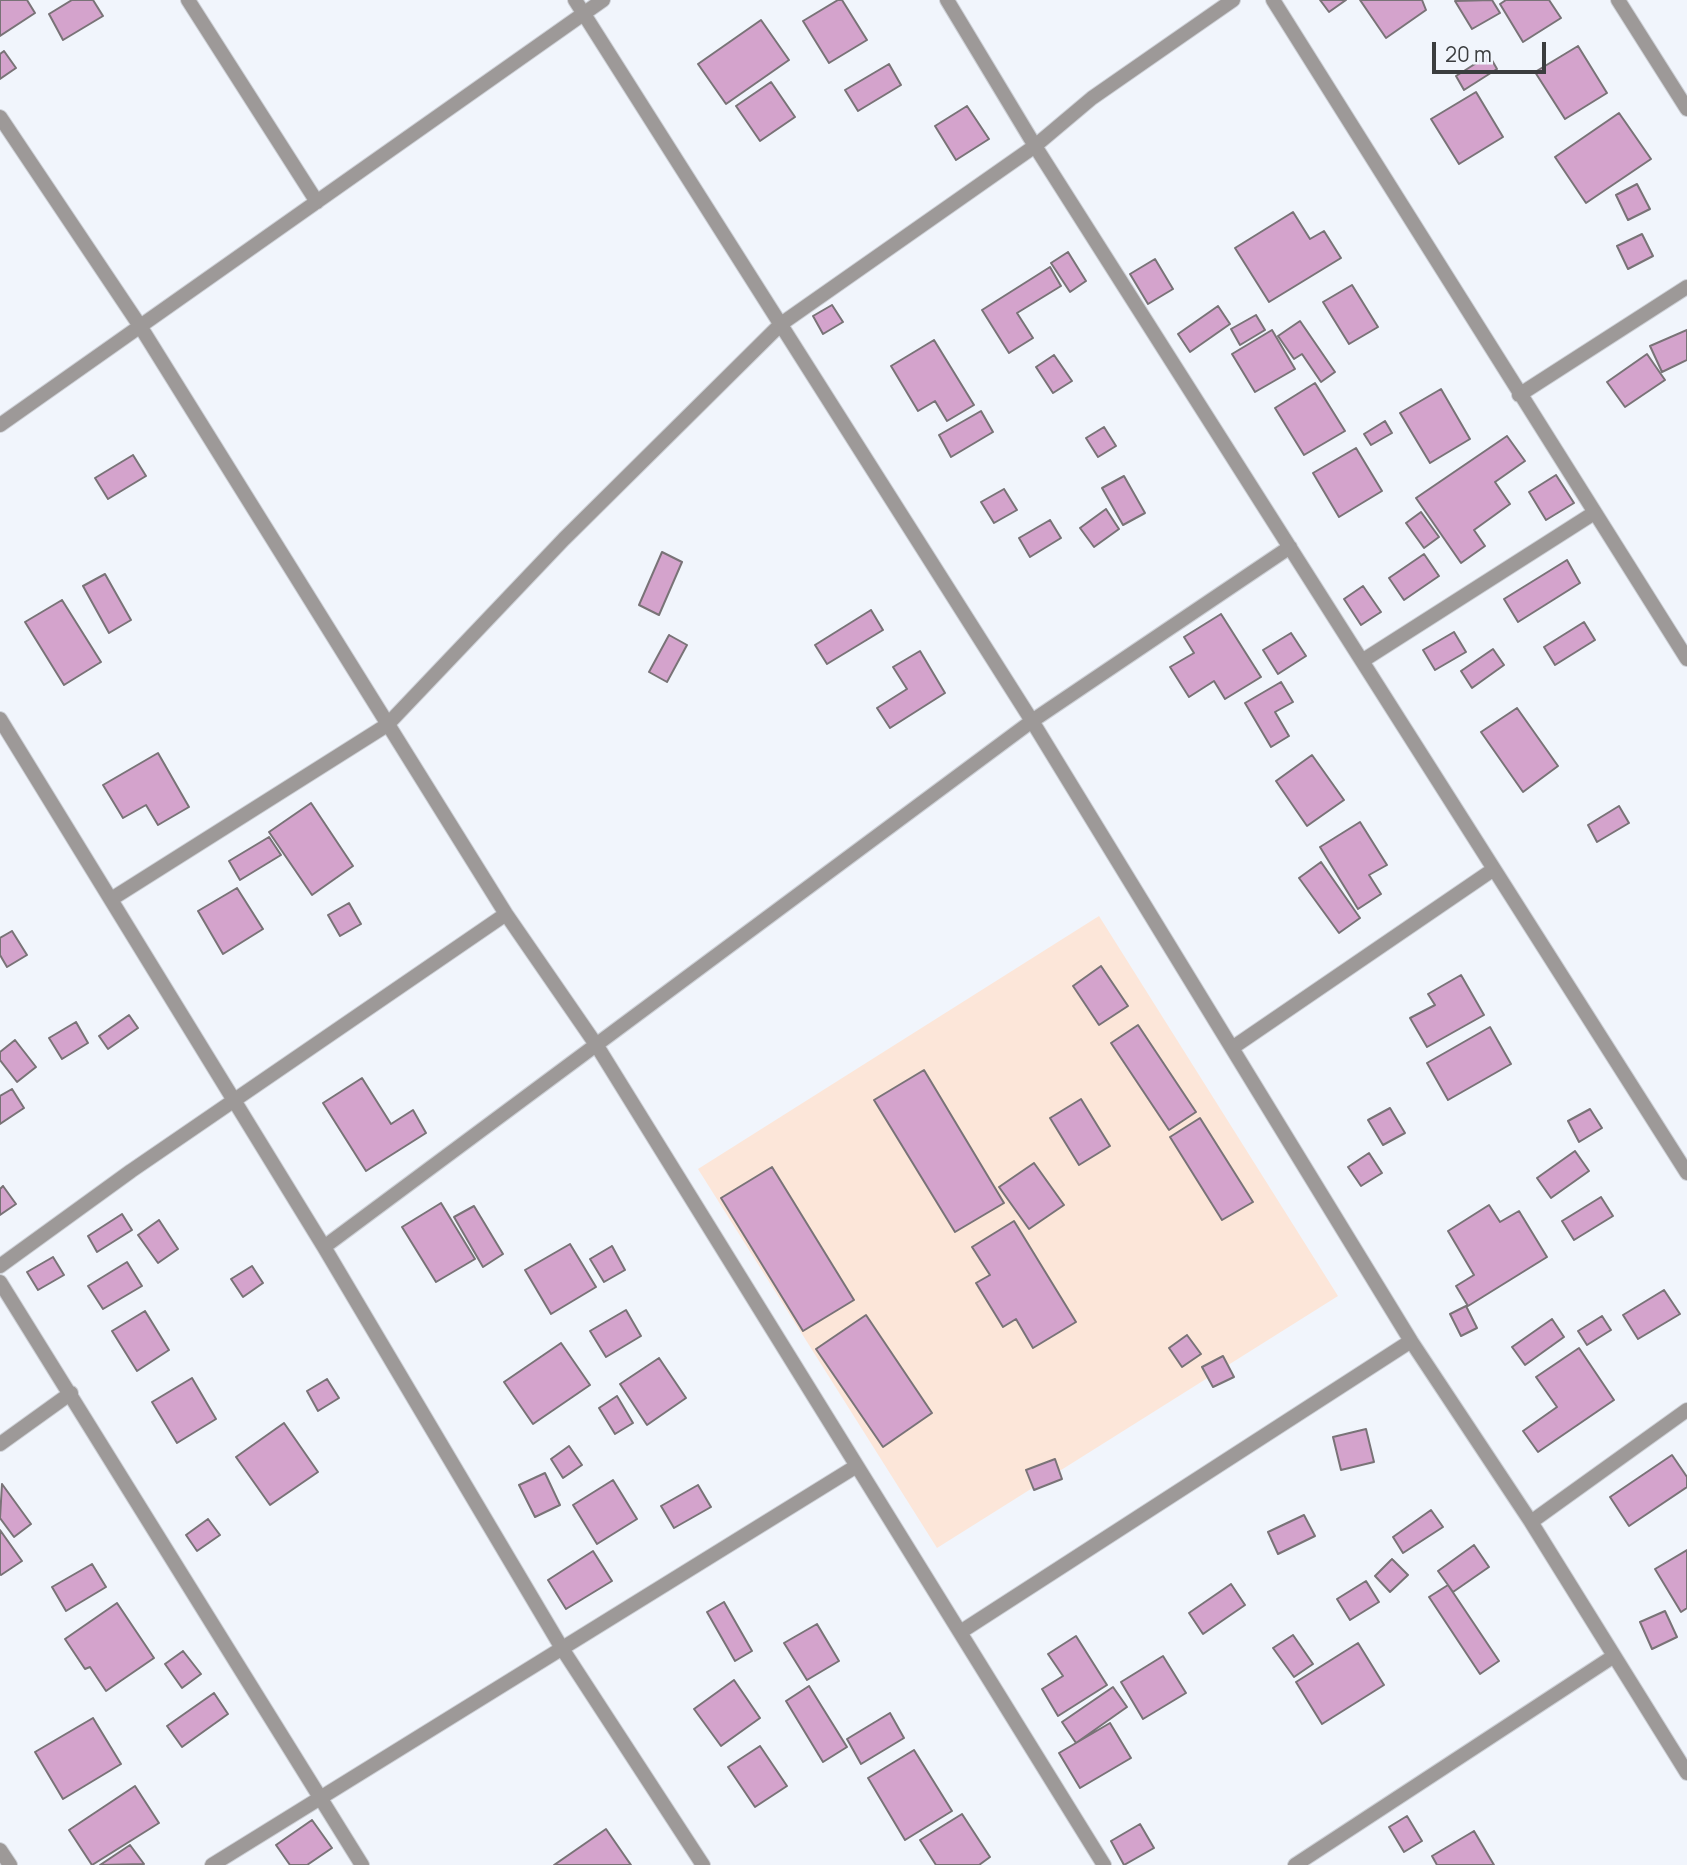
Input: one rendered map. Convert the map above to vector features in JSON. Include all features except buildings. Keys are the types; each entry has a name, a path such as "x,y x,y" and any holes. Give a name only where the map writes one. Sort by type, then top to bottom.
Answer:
{"street":[{"path":"188,0 317,202"},
{"path":"575,0 1032,721 1411,1340 1531,1522 1687,1773"},
{"path":"0,425 603,0"},
{"path":"947,0 1035,146 1687,1173"},
{"path":"113,898 387,725 564,539 781,324 1035,146 1092,98 1233,0"},
{"path":"1273,0 1687,659"},
{"path":"1618,0 1687,109"},
{"path":"0,117 140,327 506,914 597,1046 855,1467 962,1631 1104,1865"},
{"path":"1519,395 1687,287"},
{"path":"1362,661 1594,513"},
{"path":"324,1247 1032,721 1290,547"},
{"path":"0,719 113,898 233,1103 324,1247 563,1650 703,1865"},
{"path":"1232,1048 1494,869"},
{"path":"0,1266 506,914"},
{"path":"0,1282 362,1865"},
{"path":"962,1631 1411,1340"},
{"path":"0,1444 71,1394"},
{"path":"1531,1522 1687,1410"},
{"path":"212,1865 855,1467"},
{"path":"1295,1865 1614,1656"},
{"path":"0,1850 9,1865"}],"shaded area":[{"path":"1099,916 1338,1296 937,1548 698,1169"}]}
